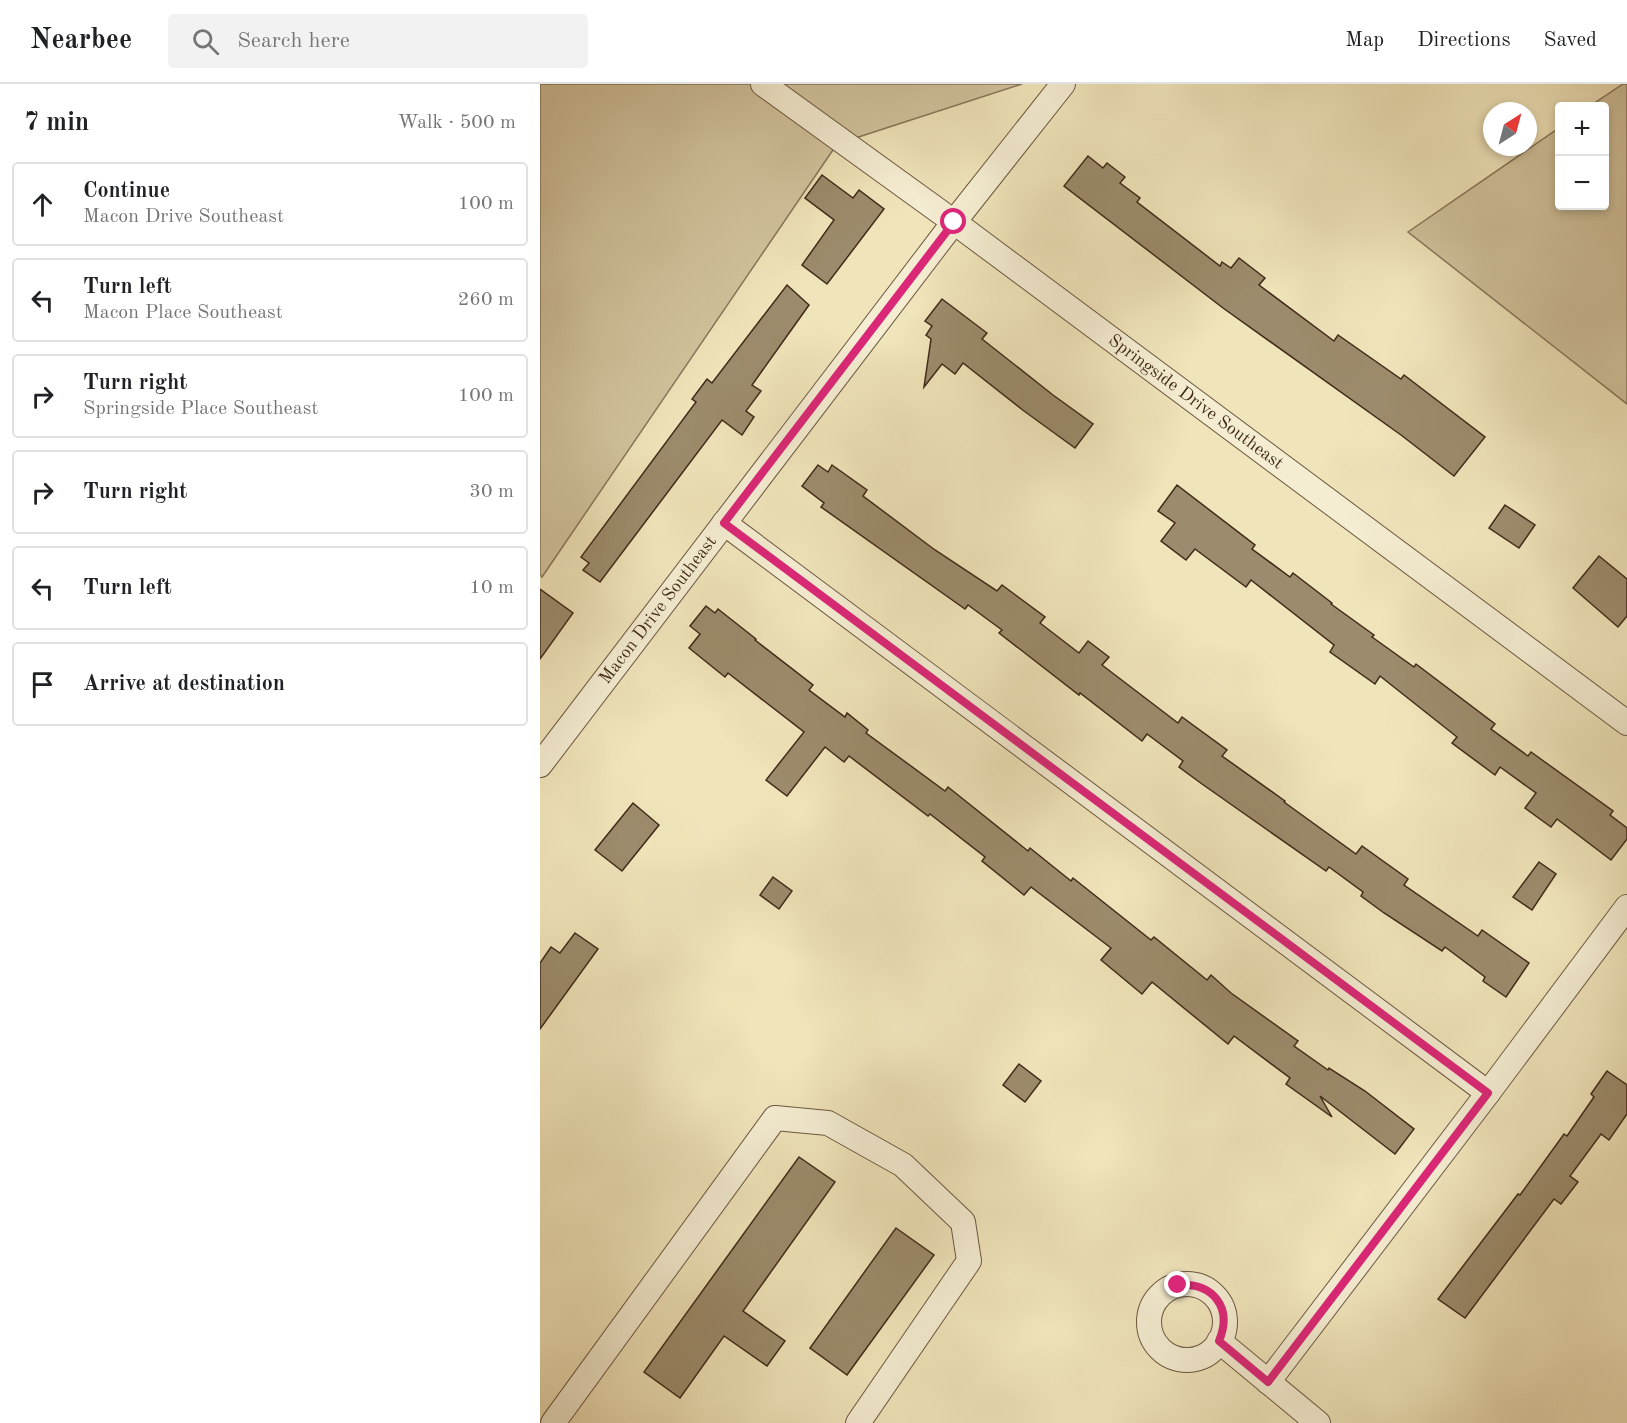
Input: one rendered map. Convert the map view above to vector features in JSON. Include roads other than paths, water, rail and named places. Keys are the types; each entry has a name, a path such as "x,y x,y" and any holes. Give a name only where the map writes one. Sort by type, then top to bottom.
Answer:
{"street":[{"name":"Springside Drive Southeast","path":"763,84 954,222 1627,723"},
{"name":"Macon Drive Southeast","path":"540,765 1062,84"},
{"path":"724,523 1488,1093"},
{"path":"1268,1382 1627,907"},
{"path":"553,1423 775,1119 828,1123 903,1165 963,1222 969,1261 858,1423"},
{"path":"1219,1341 1318,1423"}]}
